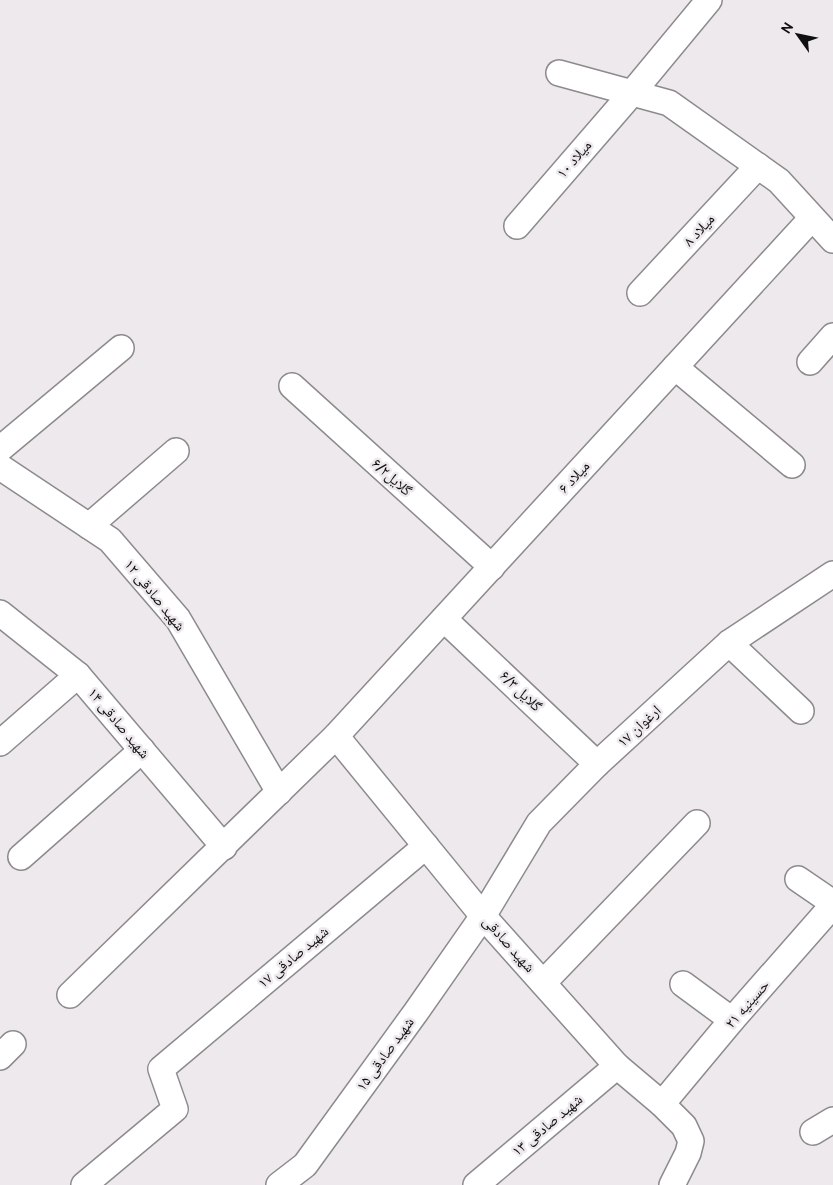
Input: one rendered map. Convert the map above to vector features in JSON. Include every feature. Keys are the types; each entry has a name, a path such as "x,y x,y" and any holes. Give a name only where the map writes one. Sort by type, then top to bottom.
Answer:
{"street":[{"name":"میلاد ۱۰","path":"517,226 632,93 709,0"},
{"path":"559,73 669,102 779,181 833,240"},
{"name":"میلاد ۸","path":"640,293 758,166"},
{"name":"میلاد ۶","path":"70,995 336,736 812,218"},
{"path":"810,362 833,336"},
{"path":"0,449 120,348"},
{"path":"675,367 792,465"},
{"name":"گلایل۶/۲","path":"292,386 492,567"},
{"path":"89,526 176,451"},
{"name":"شهید صادقی ۱۲","path":"0,466 110,540 178,619 279,792"},
{"name":"ارغوان ۱۷","path":"483,916 539,823 597,764 729,643 833,574"},
{"name":"شهید صادقی ۱۴","path":"0,613 78,675 224,847"},
{"name":"گلایل ۶/۳","path":"444,619 597,764"},
{"path":"729,643 801,711"},
{"path":"0,743 78,675"},
{"name":"شهید صادقی","path":"336,736 483,916 617,1066 662,1104 684,1126 691,1141 688,1153 672,1185"},
{"path":"21,857 142,750"},
{"path":"543,983 697,823"},
{"name":"شهید صادقی ۱۷","path":"84,1185 175,1109 161,1069 426,846"},
{"path":"798,879 833,904"},
{"name":"حسینیه ۲۱","path":"662,1104 833,904"},
{"name":"شهید صادقی ۱۵","path":"279,1185 304,1165 483,916"},
{"path":"683,984 732,1020"},
{"name":"شهید صادقی ۱۳","path":"476,1185 617,1066"}]}
